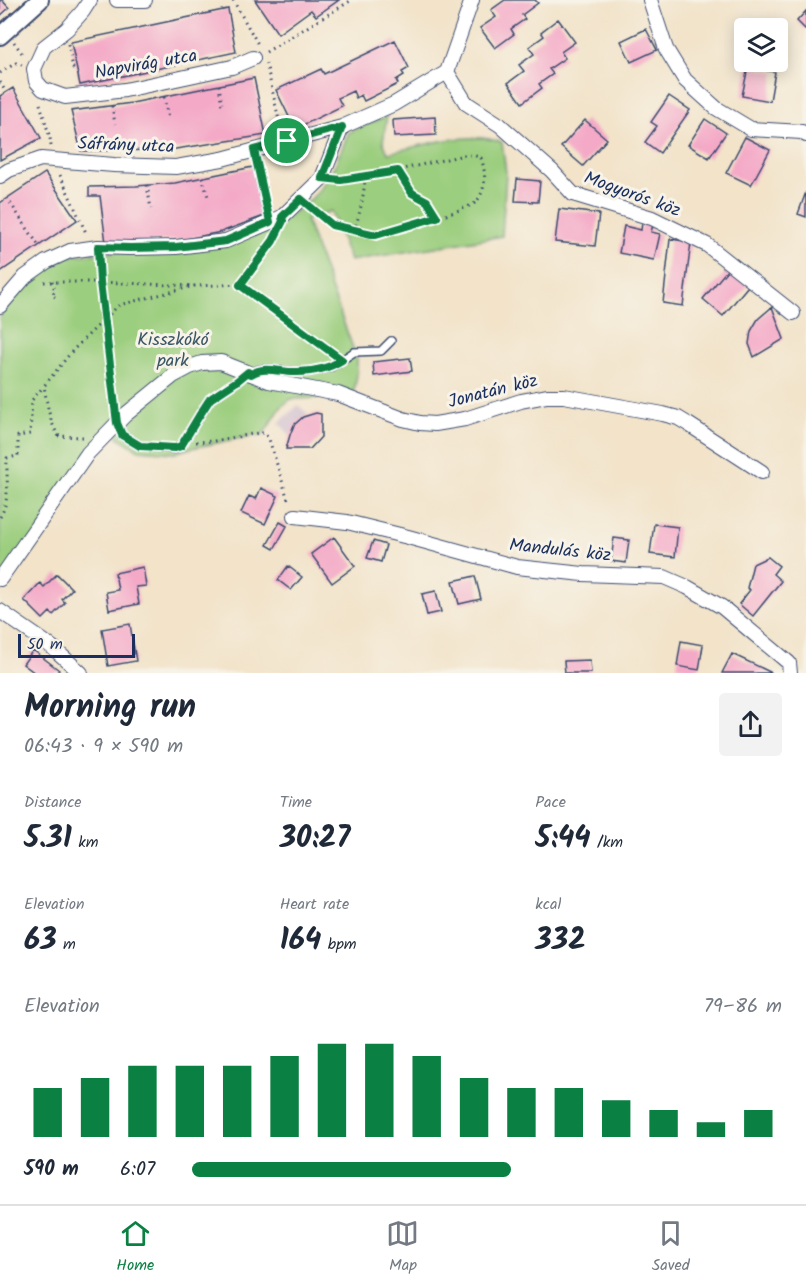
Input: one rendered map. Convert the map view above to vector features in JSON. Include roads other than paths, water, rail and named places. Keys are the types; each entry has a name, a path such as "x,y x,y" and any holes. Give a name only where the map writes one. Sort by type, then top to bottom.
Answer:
{"street":[{"path":"0,36 40,0"},
{"name":"Napvirág utca","path":"90,0 65,31 44,47 34,69 36,81 43,88 65,97 135,88 232,67 254,57"},
{"path":"117,0 145,0"},
{"path":"447,72 472,0"},
{"path":"650,0 666,49 685,80 716,108 751,129 802,132 806,135"},
{"name":"Sáfrány utca","path":"0,176 9,170 41,159 176,167 222,159 342,127 394,104 447,72"},
{"name":"Mogyorós köz","path":"447,72 466,103 500,125 552,171 573,194 652,218 707,245 793,312"},
{"path":"0,306 23,279 46,262 70,251 98,247 176,247 226,241 276,220 322,178 342,127"},
{"name":"Jonatán köz","path":"0,579 88,453 112,428 173,376 202,363 221,362 279,384 338,394 420,423 435,424 465,419 521,401 547,396 564,396 652,411 678,418 762,472"},
{"name":"Mandulás köz","path":"292,511 408,537 517,567 583,574 664,576 722,607 789,663 790,673"},
{"path":"0,611 52,647 81,673"}],"lane":[{"path":"112,428 140,446 175,448 181,446 210,399 249,373 267,369 295,372 315,371 331,367 354,352 381,351 391,341"}],"park label":[{"name":"Kisszkókó park","path":"173,350"}]}
